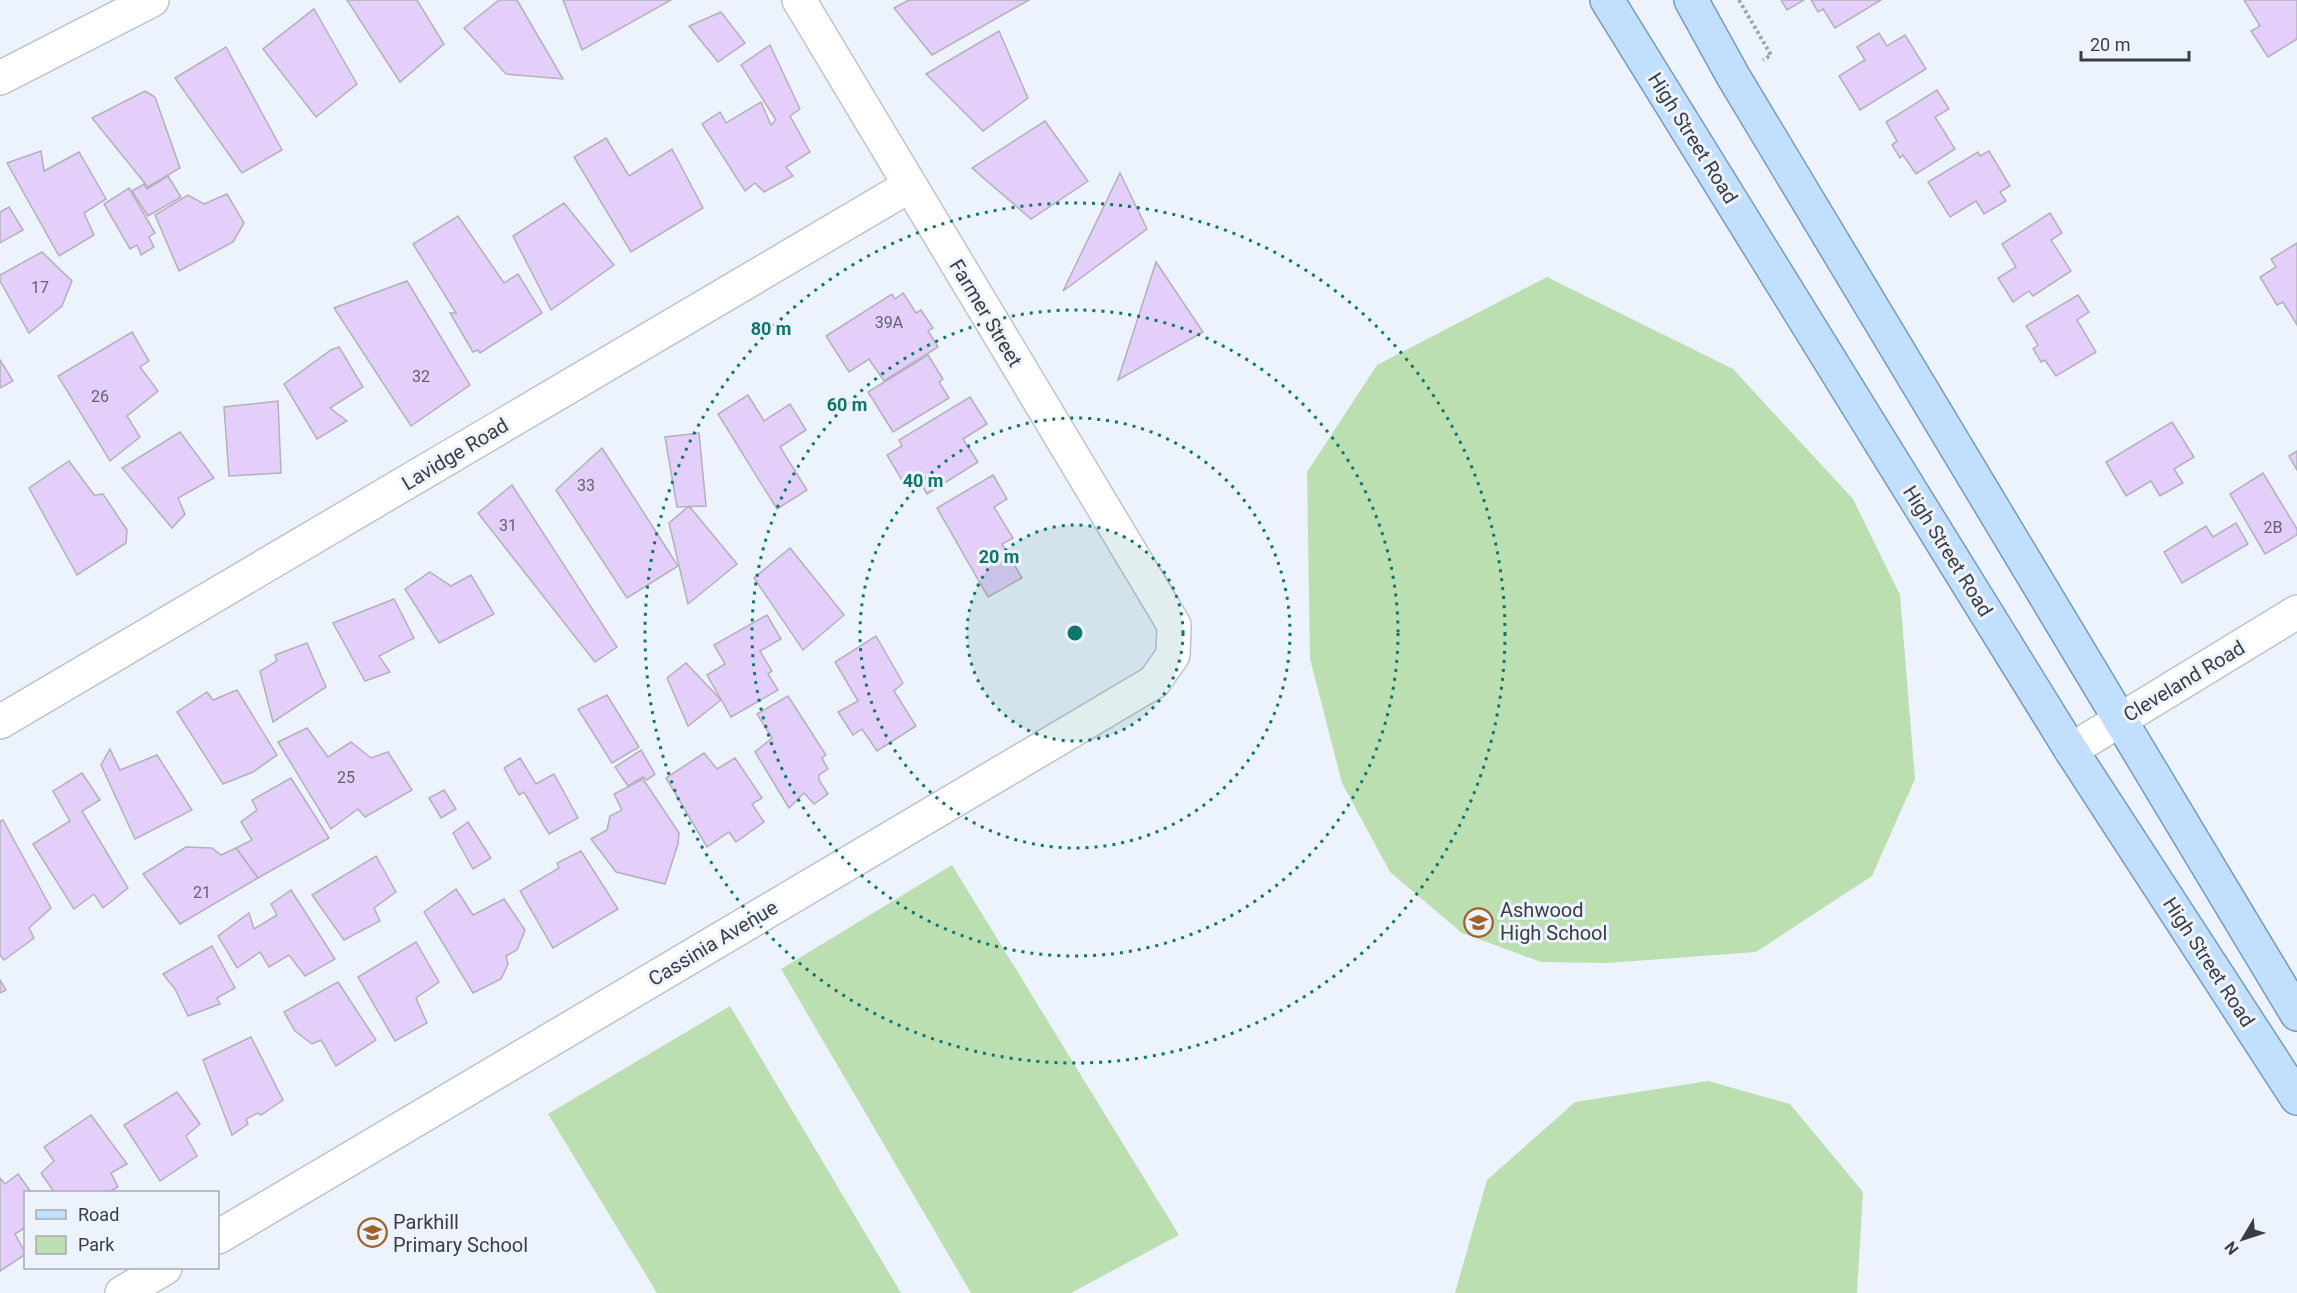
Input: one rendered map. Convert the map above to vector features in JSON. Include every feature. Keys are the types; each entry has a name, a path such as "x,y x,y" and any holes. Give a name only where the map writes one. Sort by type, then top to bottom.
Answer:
{"main road":[{"name":"High Street Road","path":"1607,0 2071,750 2297,1098"},
{"path":"1691,0 1733,76 2297,1014"}],"street":[{"path":"0,78 152,0"},
{"name":"Farmer Street","path":"799,0 1174,625"},
{"name":"Lavidge Road","path":"0,722 909,186"},
{"name":"Cleveland Road","path":"2071,750 2297,612"},
{"name":"Cassinia Avenue","path":"219,1236 1154,682 1173,655 1174,625"},
{"path":"122,1293 163,1269"}],"green space":[{"path":"1547,277 1733,369 1853,499 1900,595 1915,779 1872,876 1756,952 1608,963 1541,962 1462,933 1390,872 1342,783 1310,659 1307,472 1377,365"},
{"path":"952,865 1179,1235 1071,1293 971,1293 781,969"},
{"path":"730,1006 901,1293 657,1293 548,1114"},
{"path":"1708,1081 1790,1104 1863,1192 1857,1293 1455,1293 1487,1180 1575,1102"}],"building":[{"path":"347,0 417,0 444,44 400,82"},
{"path":"499,0 517,0 563,79 506,74 464,28"},
{"path":"563,0 671,0 582,50"},
{"path":"909,0 1029,0 932,55 894,8"},
{"path":"1781,0 1804,0 1787,10"},
{"path":"1811,0 1881,0 1835,28 1823,9 1818,12"},
{"path":"2244,0 2297,0 2297,39 2268,57 2251,31 2260,26"},
{"path":"314,9 357,84 316,117 263,49"},
{"path":"721,12 745,43 718,62 689,26"},
{"path":"999,31 1028,98 983,131 926,74"},
{"path":"1879,33 1887,46 1905,35 1926,69 1860,110 1839,76 1865,60 1857,47"},
{"path":"770,45 800,109 790,116 810,152 786,167 793,176 764,192 755,183 745,191 702,124 720,112 726,123 761,102 771,125 776,120 741,65"},
{"path":"226,47 282,150 242,173 175,78"},
{"path":"1937,90 1949,109 1935,117 1955,149 1916,174 1903,155 1900,158 1892,145 1897,141 1886,122"},
{"path":"145,91 155,97 180,168 148,187 92,118"},
{"path":"1045,121 1088,181 1031,219 972,168"},
{"path":"606,138 629,176 672,149 703,208 631,252 574,157"},
{"path":"41,151 44,171 79,152 106,199 84,213 94,235 59,256 7,163"},
{"path":"1989,151 2010,186 2000,192 2006,201 1984,214 1976,201 1950,217 1928,182 1978,152 1980,156"},
{"path":"1120,173 1147,229 1063,291"},
{"path":"168,176 181,197 148,216 132,191 144,184 147,189"},
{"path":"129,188 155,233 149,237 154,247 141,255 137,245 130,249 104,204"},
{"path":"227,194 244,223 233,242 179,271 155,215 188,195 204,204"},
{"path":"564,203 614,265 551,310 513,236"},
{"path":"9,207 23,230 0,243 0,212"},
{"path":"2050,213 2062,233 2051,240 2071,271 2033,296 2029,291 2013,302 1998,278 2016,267 2002,244"},
{"path":"458,216 504,283 518,274 542,313 480,353 478,350 473,352 450,313 456,313 413,244"},
{"path":"2297,243 2297,325 2283,302 2277,305 2260,277 2276,267 2271,259"},
{"path":"42,252 72,281 62,306 29,333 0,281 0,275"},
{"path":"1156,262 1203,332 1118,380"},
{"path":"407,281 470,385 411,426 334,308"},
{"path":"903,293 916,313 921,310 933,328 928,331 938,347 884,381 869,359 849,372 826,336 892,294 895,299"},
{"path":"2078,295 2089,312 2077,320 2096,352 2056,376 2045,360 2041,362 2033,349 2038,345 2026,326"},
{"path":"132,332 149,361 140,367 158,391 127,416 140,437 110,461 58,376"},
{"path":"339,347 363,387 330,408 347,421 317,439 284,384 331,350"},
{"path":"928,355 943,379 939,382 949,398 893,432 868,392"},
{"path":"0,360 13,381 0,388"},
{"path":"748,395 764,421 790,404 806,430 780,447 807,490 777,509 718,414"},
{"path":"970,397 987,424 963,439 978,462 927,494 915,474 903,482 887,455 902,446 899,440"},
{"path":"278,401 281,473 229,476 224,407"},
{"path":"2172,422 2194,457 2174,469 2183,483 2160,496 2151,481 2126,496 2106,462"},
{"path":"180,432 214,478 178,498 185,514 172,528 122,468"},
{"path":"699,433 706,506 677,507 665,437"},
{"path":"602,448 678,566 627,598 556,490"},
{"path":"2297,451 2297,470 2289,456"},
{"path":"69,461 94,495 103,494 127,530 126,543 77,575 29,488"},
{"path":"2263,473 2297,529 2297,535 2265,554 2230,494"},
{"path":"993,475 1007,499 994,507 1013,538 1002,544 1022,578 988,597 937,508"},
{"path":"512,485 617,647 595,662 478,513"},
{"path":"689,506 737,564 688,604 669,523"},
{"path":"2236,523 2248,544 2182,583 2164,552 2206,526 2213,537"},
{"path":"790,548 844,615 803,650 754,578"},
{"path":"430,572 451,586 471,575 494,614 439,643 405,589"},
{"path":"394,599 414,638 379,656 390,672 365,681 333,623"},
{"path":"767,615 781,639 760,651 772,671 768,674 778,690 731,717 707,675 725,664 714,645"},
{"path":"876,636 903,683 894,691 916,726 877,751 862,729 853,735 838,712 858,701 835,662"},
{"path":"307,643 326,687 273,722 260,671 277,661 275,655"},
{"path":"686,663 721,700 688,726 667,678"},
{"path":"237,690 277,755 253,772 223,784 177,712 207,692 213,700"},
{"path":"607,695 639,747 612,763 578,709"},
{"path":"788,696 826,755 822,758 828,769 819,775 819,780 828,794 814,804 804,793 789,808 755,752 772,738 757,714"},
{"path":"307,728 328,757 351,742 371,758 388,752 412,790 365,817 358,809 331,829 278,742"},
{"path":"110,749 120,770 157,755 192,810 135,839 101,765"},
{"path":"641,750 655,774 647,780 643,777 628,786 615,767"},
{"path":"704,753 717,769 735,758 762,798 752,804 764,822 736,842 729,832 707,847 666,778"},
{"path":"520,758 536,784 554,774 578,818 549,834 524,792 519,795 504,768"},
{"path":"82,773 100,800 82,811 128,888 103,908 94,894 74,909 33,844 70,821 53,791"},
{"path":"291,778 329,838 258,878 236,848 252,840 241,822 257,810 252,800"},
{"path":"643,779 679,833 678,844 665,884 616,872 591,839 607,830 610,816 622,810 614,794"},
{"path":"444,790 456,809 441,818 429,798"},
{"path":"3,820 51,908 29,928 34,938 4,960 0,955 0,821"},
{"path":"468,822 491,858 473,869 453,833"},
{"path":"186,847 212,848 221,855 236,848 258,878 180,924 143,874"},
{"path":"581,851 618,909 553,948 520,891 559,868 557,863"},
{"path":"376,856 396,892 374,908 380,921 344,940 312,895"},
{"path":"456,889 473,915 504,899 525,930 517,950 506,956 508,964 501,979 473,993 424,912"},
{"path":"291,890 335,959 305,976 289,955 269,967 260,952 237,968 218,936 249,913 254,929 277,915 271,904"},
{"path":"416,942 439,982 416,998 427,1023 395,1041 358,977"},
{"path":"212,946 235,988 217,998 220,1004 188,1016 175,989 163,974"},
{"path":"0,980 6,990 0,993"},
{"path":"338,982 376,1040 336,1066 321,1040 312,1044 295,1031 284,1012"},
{"path":"251,1037 283,1100 261,1115 258,1113 246,1119 248,1124 232,1135 203,1060"},
{"path":"177,1092 200,1124 186,1136 197,1156 160,1181 124,1125"},
{"path":"91,1115 127,1164 111,1173 118,1187 111,1191 53,1191 41,1173 54,1161 44,1147"},
{"path":"18,1174 30,1191 24,1191 24,1228 15,1234 24,1250 24,1255 0,1271 0,1178 5,1184"}],"place":[{"name":"Ashwood High School","path":"1479,922"},
{"name":"Parkhill Primary School","path":"372,1233"}]}
